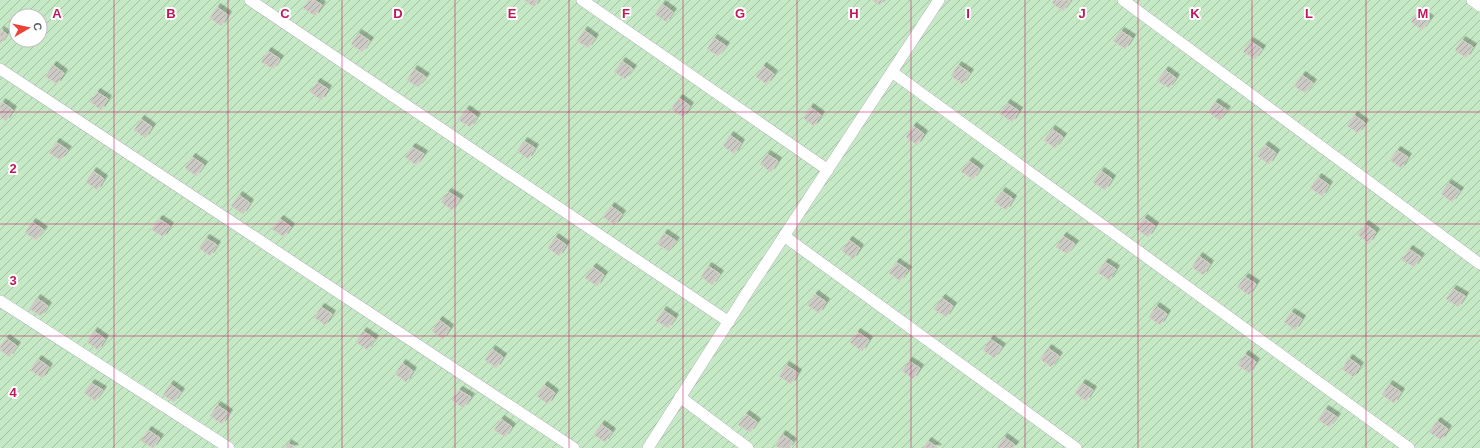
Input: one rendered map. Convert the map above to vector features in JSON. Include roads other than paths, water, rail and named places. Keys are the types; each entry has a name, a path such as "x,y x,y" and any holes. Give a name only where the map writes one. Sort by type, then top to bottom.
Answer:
{"lane":[{"path":"250,0 729,322"},
{"path":"582,0 828,170"},
{"path":"1123,0 1480,264"},
{"path":"1472,0 1480,6"},
{"path":"648,448 784,236 892,72 935,2"},
{"path":"0,70 574,448"},
{"path":"892,72 1410,448"},
{"path":"784,236 1076,448"},
{"path":"0,301 229,448"},
{"path":"680,397 748,448"}]}
